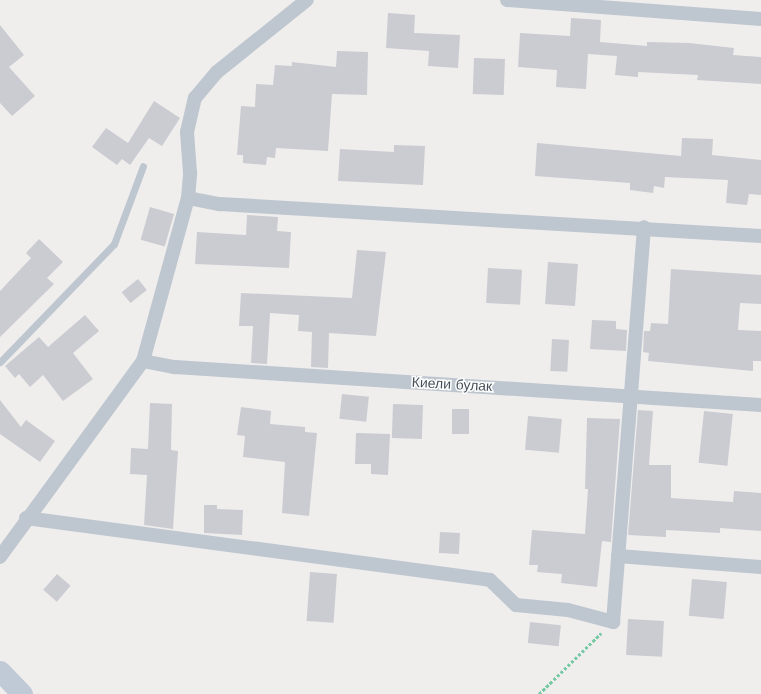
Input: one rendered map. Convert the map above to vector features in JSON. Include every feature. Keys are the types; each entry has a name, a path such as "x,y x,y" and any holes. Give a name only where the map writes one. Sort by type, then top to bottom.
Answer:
{"street":[{"path":"0,557 26,518 143,361 188,198 190,173 187,132 195,98 218,72 307,0"},
{"path":"507,0 761,19"},
{"path":"188,198 220,204 644,227 761,236"},
{"path":"26,518 490,580 516,605 568,610 613,622 644,227"},
{"name":"Киели булак","path":"143,361 175,367 631,395 761,405"},
{"path":"618,556 761,568"},
{"path":"0,671 22,694"}],"lane":[{"path":"0,362 114,244 143,166"}],"path":[{"path":"539,694 613,622"}],"building":[{"path":"388,13 415,15 414,33 460,35 458,68 428,66 429,51 386,48"},
{"path":"571,18 601,20 600,42 647,46 647,42 689,43 734,48 733,55 761,57 761,84 697,80 698,75 638,72 638,77 615,75 617,56 588,54 586,89 556,87 557,70 518,67 520,33 570,36"},
{"path":"0,25 24,55 9,67 35,96 12,116 0,103"},
{"path":"337,51 368,52 367,95 332,94 328,151 276,148 275,158 267,157 266,165 243,163 243,155 237,155 241,106 255,107 256,84 273,85 275,65 292,66 292,62 336,67"},
{"path":"474,58 505,59 504,95 473,94"},
{"path":"154,101 180,118 162,146 149,138 130,165 122,159 117,165 92,147 106,128 128,143"},
{"path":"682,138 713,139 712,155 761,160 761,195 749,194 747,205 726,203 728,180 665,177 664,188 654,186 653,193 630,190 630,183 535,176 537,143 681,156"},
{"path":"394,145 425,146 423,185 338,181 340,149 394,152"},
{"path":"150,207 174,214 165,247 141,240"},
{"path":"247,215 278,217 277,231 291,232 289,268 195,264 197,232 246,235"},
{"path":"39,239 63,262 47,278 54,284 0,337 0,291 31,258 26,253"},
{"path":"357,250 386,252 376,336 329,333 328,368 311,367 312,332 298,331 299,315 270,313 267,364 251,363 253,326 239,326 241,293 352,298"},
{"path":"548,262 578,264 575,306 545,304"},
{"path":"488,268 522,270 520,305 486,303"},
{"path":"671,269 761,275 761,304 740,303 738,330 761,331 761,361 753,361 753,371 648,361 649,353 643,352 644,331 650,331 651,323 668,324"},
{"path":"138,279 147,290 130,303 122,292"},
{"path":"85,315 99,331 73,353 93,379 63,401 43,375 30,387 19,374 15,378 5,366 39,337 48,347"},
{"path":"592,320 616,321 616,329 627,330 626,351 590,349"},
{"path":"552,339 569,340 567,372 550,371"},
{"path":"342,394 369,397 366,422 339,419"},
{"path":"0,400 21,427 26,420 55,441 40,462 0,434"},
{"path":"150,403 172,404 171,450 178,451 173,529 144,525 147,475 130,474 131,448 148,449"},
{"path":"393,404 423,405 422,439 392,438"},
{"path":"241,407 271,411 270,424 305,427 305,432 317,433 309,516 282,513 285,462 243,457 245,436 237,435"},
{"path":"452,409 469,409 469,434 452,434"},
{"path":"638,410 653,411 649,465 671,465 671,498 733,502 734,491 761,493 761,531 720,528 720,533 666,530 666,537 628,535"},
{"path":"704,411 733,414 727,466 699,463"},
{"path":"528,416 562,419 559,453 525,450"},
{"path":"587,418 620,419 611,542 602,541 597,587 561,583 562,574 537,572 538,565 529,565 532,530 585,534 588,489 585,489"},
{"path":"356,433 390,434 388,475 371,474 371,464 355,464"},
{"path":"204,505 217,505 217,509 243,510 242,535 204,533"},
{"path":"440,532 460,533 459,554 439,553"},
{"path":"310,572 337,574 334,623 307,621"},
{"path":"57,574 71,586 57,602 43,590"},
{"path":"692,579 727,582 724,619 689,616"},
{"path":"628,619 664,621 662,657 626,655"},
{"path":"530,622 561,625 559,646 528,643"}]}
